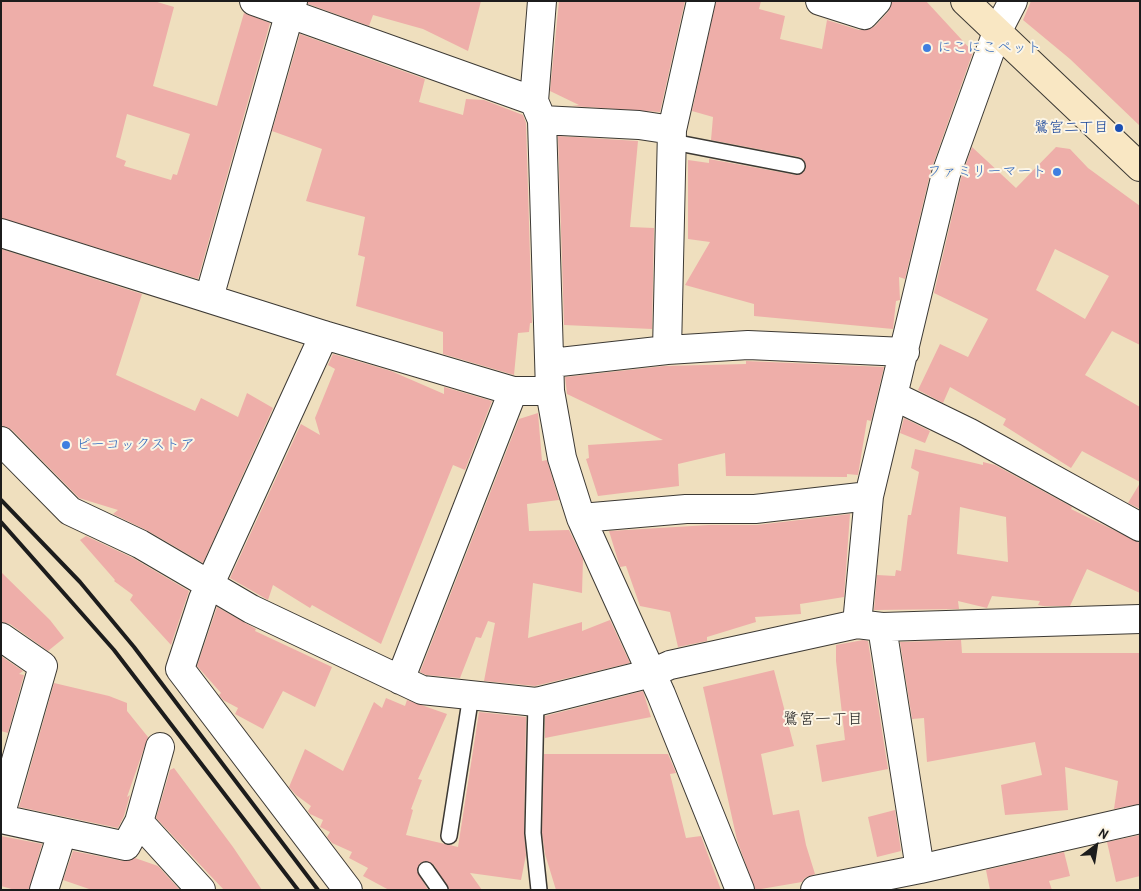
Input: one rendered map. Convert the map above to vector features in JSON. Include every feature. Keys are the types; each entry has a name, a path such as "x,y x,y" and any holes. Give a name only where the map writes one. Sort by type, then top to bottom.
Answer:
{"main road":[{"path":"965,1 1139,164"}],"street":[{"path":"254,1 291,8 538,111 638,125 672,136"},
{"path":"542,1 538,111 550,391 562,458 580,518 652,673 740,890"},
{"path":"667,350 672,136 701,1"},
{"path":"820,1 864,15 877,1"},
{"path":"920,869 870,625 869,496 905,352 946,174 997,32 1013,1"},
{"path":"209,298 291,8"},
{"path":"1,234 324,335 512,390 550,391"},
{"path":"324,335 203,599 180,668 348,890"},
{"path":"550,363 667,350 748,345 905,352"},
{"path":"400,680 512,390"},
{"path":"894,396 968,432 1140,527"},
{"path":"1,441 70,511 140,544 252,610 422,690 536,702 652,673 670,665 870,625 1140,619"},
{"path":"580,518 686,509 755,508 869,496"},
{"path":"1,637 43,666 1,813"},
{"path":"1,819 126,846 139,822 160,747"},
{"path":"815,890 920,869 1140,819"},
{"path":"139,822 201,890"},
{"path":"44,890 62,833"}],"lane":[{"path":"672,136 797,166"},
{"path":"449,836 471,695"},
{"path":"536,702 533,833 539,890"},
{"path":"426,870 440,890"}],"building":[{"path":"1,1 154,1 174,7 153,86 217,106 244,13 270,23 198,279 1,218","holes":["127,114 190,134 177,175 173,174 171,180 124,166 126,161 116,157"]},
{"path":"308,1 481,1 468,51 423,29 373,15 369,26 308,4"},
{"path":"559,1 685,1 660,112 572,106 579,105 550,91"},
{"path":"716,1 761,1 759,9 785,16 780,39 822,49 827,20 859,30 867,30 875,26 888,12 892,1 926,1 973,52 931,170 905,279 899,277 900,300 896,301 893,329 754,316 754,304 685,285 710,242 688,239 688,160 709,163 709,159 796,175 804,172 806,167 803,159 799,157 711,140 713,117 692,111"},
{"path":"1031,1 1140,1 1140,126 1070,59 1023,20"},
{"path":"300,34 425,79 419,102 463,115 466,99 484,100 523,115 526,123 532,323 530,323 529,332 518,333 514,375 443,354 443,332 356,306 365,257 358,255 365,217 306,201 322,149 272,131"},
{"path":"558,136 638,141 630,227 654,228 652,329 564,325"},
{"path":"972,147 1016,188 1056,147 1070,149 1088,168 1140,206 1140,345 1112,331 1085,375 1140,407 1140,482 1082,451 1071,468 1003,425 1006,419 950,387 943,403 918,390 940,344 968,357 988,319 934,293 961,178","holes":["1055,249 1109,276 1085,319 1036,290"]},
{"path":"1,249 142,294 116,375 195,411 201,398 238,417 247,393 273,408 203,563 148,531 113,514 118,510 79,498 12,430 1,425"},
{"path":"333,354 391,371 444,394 444,387 492,401 465,470 453,465 381,644 312,605 310,608 273,585 268,600 230,578 301,424 320,435 315,418 335,369 328,365"},
{"path":"746,361 884,367 871,421 867,420 858,475 847,474 847,477 726,476 725,453 678,464 679,486 598,496 586,459 589,458 588,445 663,440 567,394 565,377 664,366 746,364"},
{"path":"538,413 542,461 547,460 559,500 527,504 529,531 569,530 583,559 582,593 533,583 528,638 582,622 582,631 610,620 630,663 535,686 484,681 495,623 488,621 481,638 476,637 460,678 426,675 420,672 519,419"},
{"path":"904,418 930,431 925,443 900,433"},
{"path":"915,449 983,465 983,462 995,465 1072,507 1071,509 1140,543 1140,593 1087,569 1070,606 1043,606 1038,605 1040,601 992,596 987,608 958,601 959,609 874,610 877,575 895,576 896,570 901,571 908,515 911,515 919,472 911,468","holes":["960,507 1006,517 1008,562 957,554"]},
{"path":"1140,483 1140,509 1128,503"},
{"path":"850,514 844,597 800,604 801,614 755,617 756,622 707,637 707,641 678,647 670,612 640,606 626,566 620,567 609,531 709,525 757,525"},
{"path":"86,536 133,558 189,591 171,645 130,600 133,595 114,581 80,540"},
{"path":"1,572 50,620 64,638 48,651 10,624 1,622"},
{"path":"217,607 256,629 255,631 332,667 315,707 283,691 263,729 235,714 238,708 223,700 219,695 221,693 197,666"},
{"path":"863,640 868,641 888,769 822,782 816,745 845,740 836,661 836,645"},
{"path":"961,640 962,653 1140,653 1140,804 1114,809 1118,781 1065,767 1068,810 1005,815 1001,785 1042,775 1035,742 927,762 924,718 912,719 900,642"},
{"path":"1,656 23,671 19,674 24,675 8,733 1,731"},
{"path":"774,670 794,746 761,754 773,815 799,810 806,845 815,874 805,878 802,882 755,890 737,840 703,687"},
{"path":"54,683 109,696 127,703 127,711 148,737 127,797 130,795 124,816 118,828 19,807"},
{"path":"643,691 651,717 545,738 545,716"},
{"path":"386,698 405,706 407,700 447,714 418,779 422,780 411,809 413,810 406,835 458,847 479,712 526,717 524,833 526,855 521,880 470,873 482,890 449,890 434,865 426,861 420,863 417,871 428,890 389,890 363,876 368,868 349,858 352,852 332,843 327,837 330,832 320,827 323,820 310,814 308,811 311,806 289,787 305,749 343,771 374,702 382,708"},
{"path":"544,754 668,754 676,773 670,774 686,838 701,836 721,890 556,890 545,854 542,833"},
{"path":"174,768 233,847 262,890 224,890 156,818 170,770"},
{"path":"895,810 901,851 877,857 868,817"},
{"path":"1140,835 1140,876 1116,882 1107,842"},
{"path":"1,836 42,844 29,890 15,890 1,886"},
{"path":"73,851 123,861 135,858 158,866 180,890 92,890 63,880"},
{"path":"1064,852 1070,876 1049,881 1052,890 990,890 986,870"}],"railway":[{"path":"1,500 80,582 134,647 318,890"},
{"path":"1,522 114,650 298,890"}],"place":[{"name":"にこにこペット","path":"927,48"},
{"name":"鷺宮二丁目","path":"1119,128"},
{"name":"ファミリーマート","path":"1057,172"},
{"name":"ピーコックストア","path":"66,445"}],"district":[{"name":"鷺宮一丁目","path":"823,720"}]}
